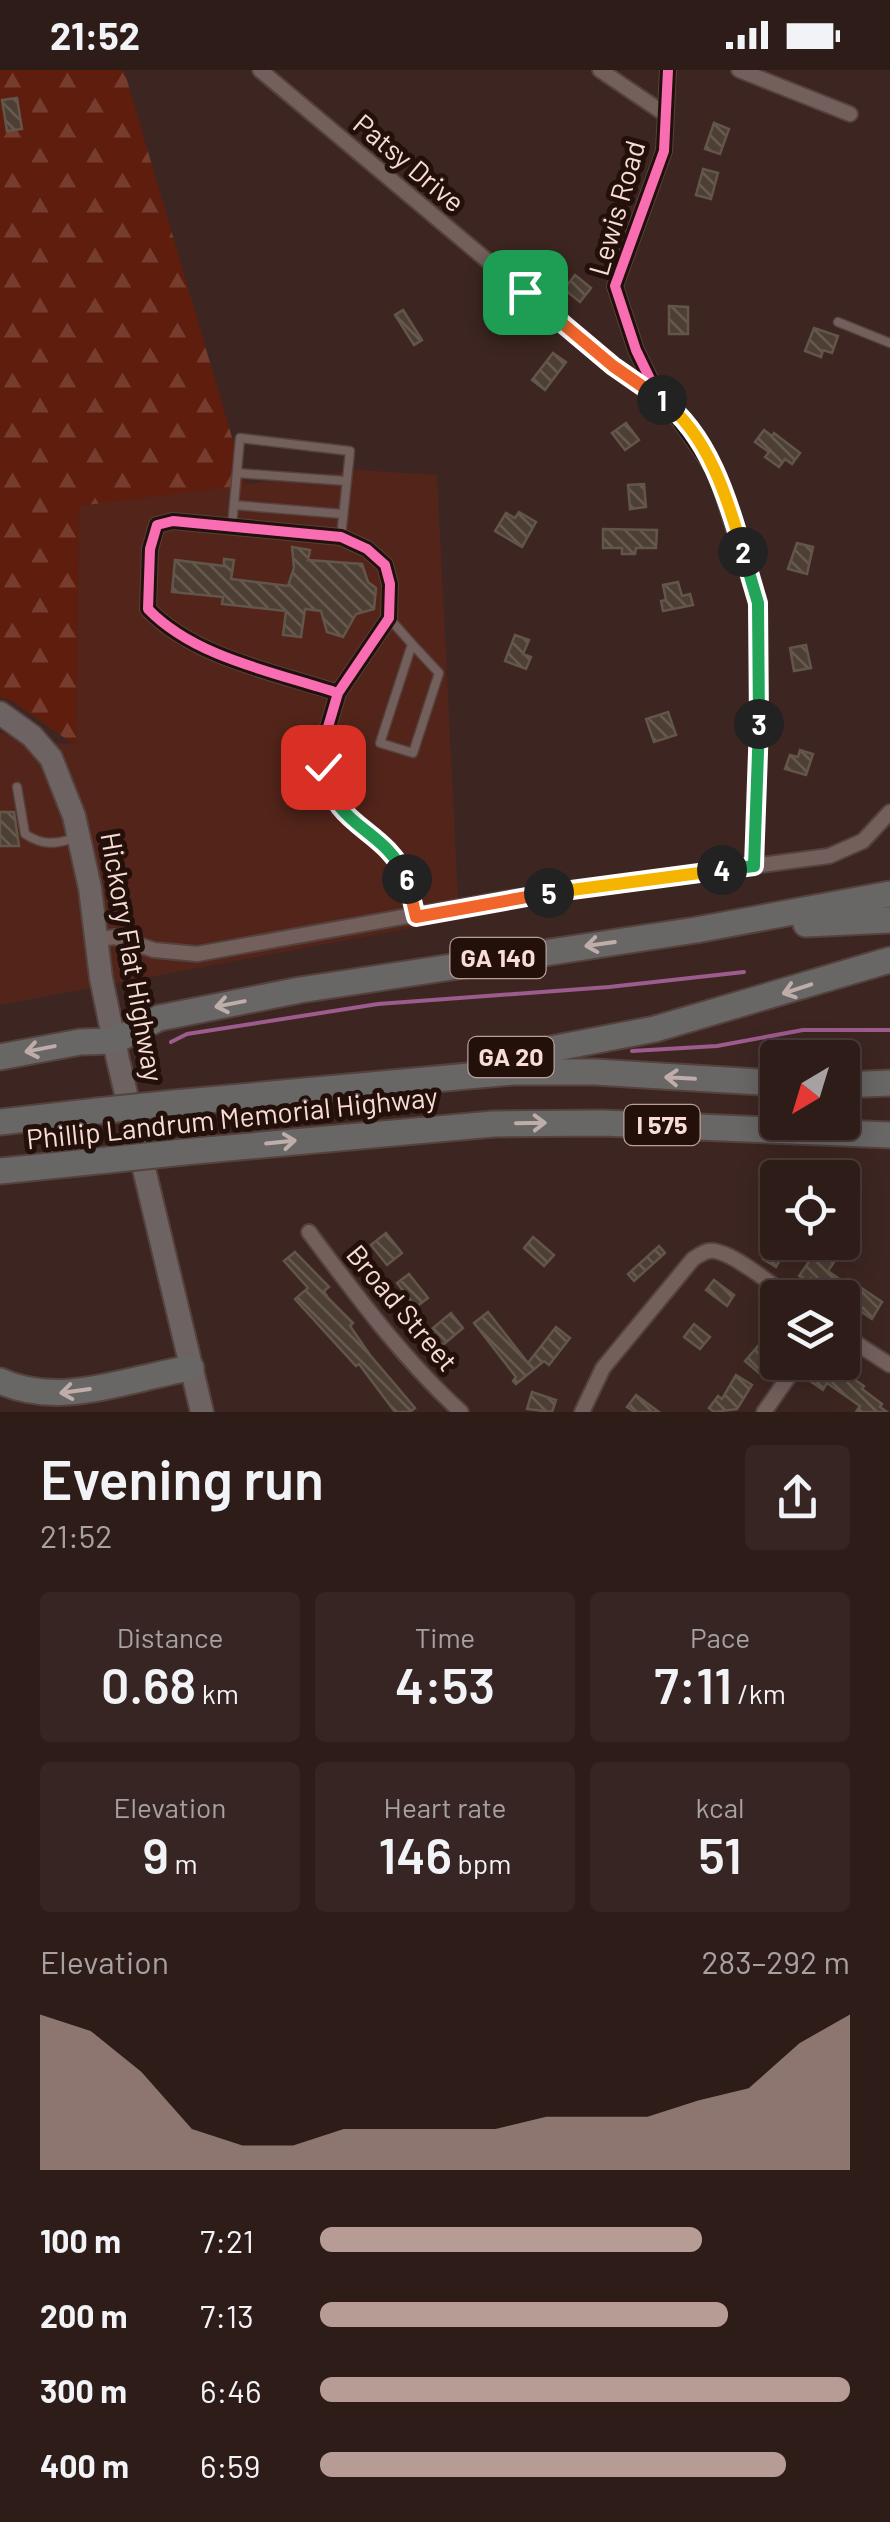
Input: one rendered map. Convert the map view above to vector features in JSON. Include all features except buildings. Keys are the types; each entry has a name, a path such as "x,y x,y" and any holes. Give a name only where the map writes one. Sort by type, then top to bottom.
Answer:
{"highway":[{"path":"696,930 890,894"},
{"name":"GA 140","path":"114,1040 160,1018 355,982 696,930 890,920"},
{"name":"GA 20","path":"366,1085 654,1029 890,960"},
{"path":"0,1057 80,1042 114,1040"},
{"name":"Phillip Landrum Memorial Highway","path":"0,1122 512,1072 595,1072 760,1082"},
{"path":"860,1084 890,1083"},
{"name":"Phillip Landrum Memorial Highway","path":"0,1171 508,1123 890,1134"},
{"path":"0,1188 62,1165"},
{"path":"0,1382 29,1392 64,1393 192,1368"}],"main road":[{"name":"Hickory Flat Highway","path":"0,713 32,736 51,758 65,787 80,836 99,940 105,999 202,1412"},
{"path":"80,1042 94,1025 105,999"}],"street":[{"name":"Patsy Drive","path":"260,70 613,366 668,405"},
{"path":"600,70 665,114"},
{"name":"Lewis Road","path":"668,70 664,151 615,286 636,350 668,405 716,472 758,603 760,722 754,866"},
{"path":"739,70 850,114"},
{"path":"338,693 213,652 158,620 148,609 150,549 157,526 173,521 341,536 368,550 385,565 390,584 389,618 338,693 324,752 329,792 345,814 394,854 410,886 416,917"},
{"path":"99,940 116,937 154,950 197,954 503,899 830,856 863,841 890,812"},
{"name":"Broad Street","path":"309,1232 371,1314 461,1412"},
{"path":"582,1412 603,1368 693,1259 709,1251 751,1269 766,1280"},
{"path":"860,1345 890,1364"},
{"path":"764,1412 786,1380"}],"lane":[{"path":"838,322 890,343"},
{"path":"232,526 240,438 350,451 341,536"},
{"path":"237,473 346,482"},
{"path":"234,505 343,514"},
{"path":"389,618 439,674 413,753 380,743 412,644"},
{"path":"16,787 26,834 35,841 54,844 80,836"}],"shaded area":[{"path":"357,470 437,475 459,919 0,1005 0,732 20,740 76,745 79,506"}],"green space":[{"path":"0,70 124,70 246,485 79,506 76,746 12,701 0,697"}],"waterway":[{"path":"171,1042 187,1034 378,1004 609,987 744,972"},
{"path":"632,1051 717,1046 803,1030 890,1030"}],"cycle path":[{"path":"668,70 664,151 615,286 650,379 716,472 757,603 760,722 754,866"},
{"path":"338,693 212,652 167,626 148,609 150,549 157,525 173,521 341,537 367,549 385,565 390,584 389,618 338,693 325,737 323,767 334,803 380,841 403,869 416,917"}],"route":[{"path":"323,767 334,803 394,854 410,886 416,917 503,899 754,866 760,722 758,603 716,472 668,405 613,366 525,292"}]}
